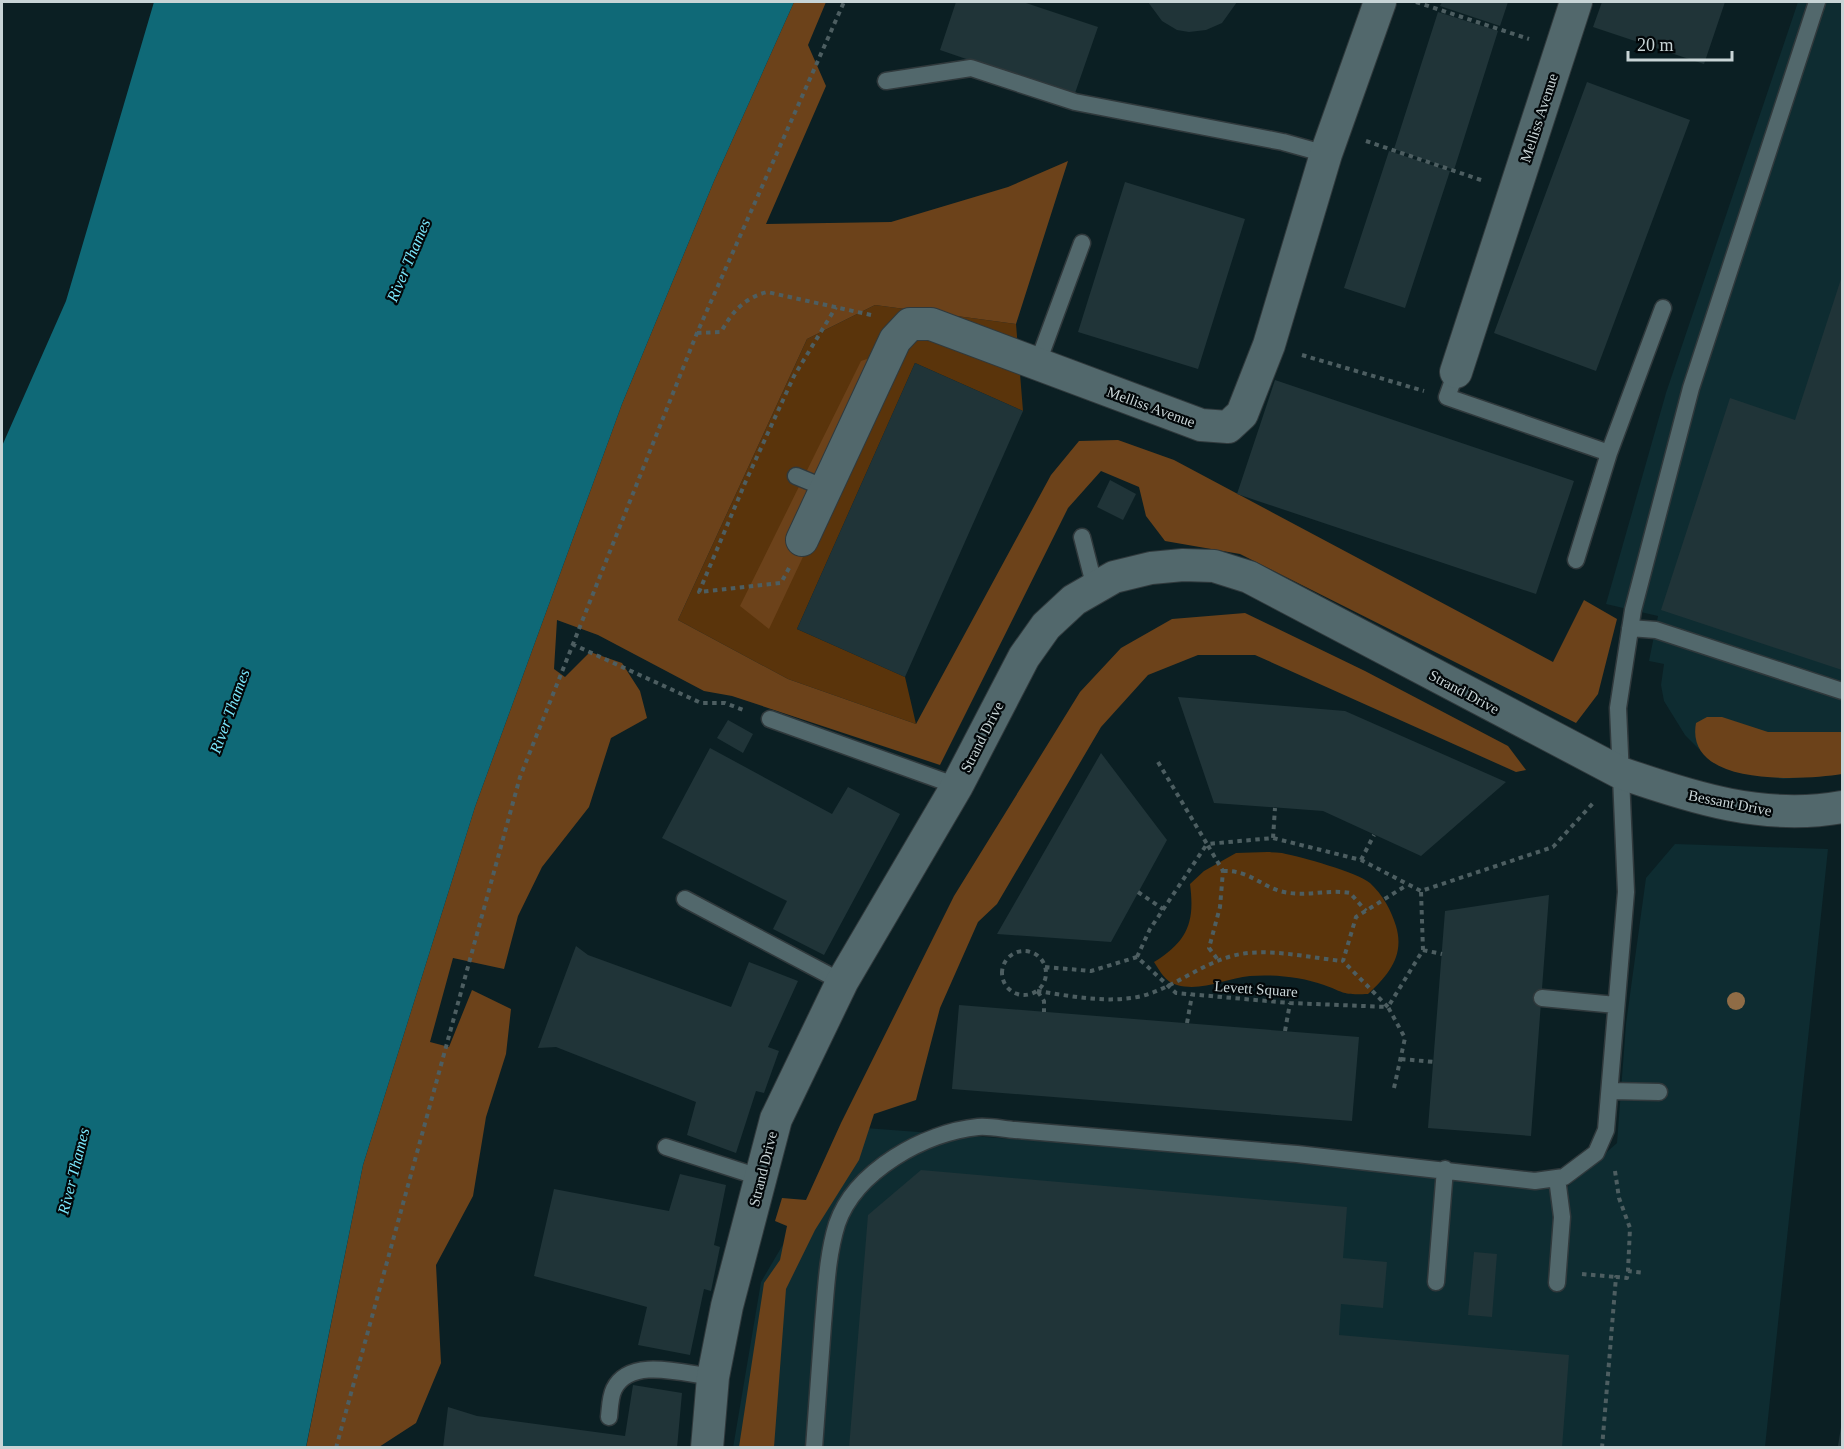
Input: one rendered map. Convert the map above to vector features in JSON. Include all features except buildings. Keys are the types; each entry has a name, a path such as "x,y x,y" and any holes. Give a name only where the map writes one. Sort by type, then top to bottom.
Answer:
{"street":[{"name":"Melliss Avenue","path":"910,324 931,324 1201,425 1228,427 1242,414 1269,345 1330,142 1380,2"},
{"name":"Melliss Avenue","path":"1452,385 1576,2"},
{"path":"802,540 895,340 910,324"},
{"name":"Strand Drive","path":"707,1448 713,1377 727,1306 776,1119 842,981 957,786 1024,657 1046,626 1074,600 1114,577 1151,568 1183,565 1214,566 1249,577 1621,773"},
{"name":"Bessant Drive","path":"1621,773 1685,795 1739,807 1783,813 1842,807"}],"lane":[{"path":"814,1448 828,1268 838,1223 855,1194 874,1174 902,1152 938,1135 979,1127 1445,1169 1535,1181 1564,1178 1596,1153 1606,1130 1611,1091 1626,892 1618,708 1630,628 1691,388 1817,2"},
{"path":"886,81 971,69 1075,102 1283,142 1330,142"},
{"path":"1037,365 1082,243"},
{"path":"1576,560 1610,453 1663,308"},
{"path":"1452,385 1610,453"},
{"path":"796,476 825,488"},
{"path":"1082,537 1095,588"},
{"path":"1630,628 1656,630 1842,691"},
{"path":"770,719 957,786"},
{"path":"685,899 842,981"},
{"path":"1542,998 1616,1005"},
{"path":"1611,1091 1659,1092"},
{"path":"666,1147 762,1178"},
{"path":"1436,1281 1445,1169"},
{"path":"1557,1178 1562,1217 1557,1283"},
{"path":"609,1417 614,1390 624,1376 641,1369 713,1377"}],"path":[{"path":"336,1448 520,777 697,333 844,2"},
{"path":"1416,2 1561,49"},
{"path":"1330,142 1516,192"},
{"path":"697,333 721,332 730,316 750,296 766,292 910,324"},
{"path":"781,583 699,592 745,483 795,376 836,307"},
{"path":"1269,345 1452,385"},
{"path":"572,644 701,703 725,703 770,719"},
{"path":"1158,762 1223,871 1220,907 1209,948 1218,960"},
{"path":"1207,844 1273,838 1361,860 1420,891 1553,848 1621,773"},
{"path":"1273,838 1275,808"},
{"path":"1361,860 1374,835"},
{"path":"1045,968 1091,971 1137,957 1163,909 1207,844"},
{"path":"1223,871 1239,871 1283,892 1311,894 1334,890 1350,893 1366,911"},
{"path":"1343,961 1356,917 1408,885"},
{"path":"1388,1007 1423,950 1420,891"},
{"path":"1138,892 1163,909"},
{"path":"1423,950 1442,954"},
{"path":"1037,991 1045,981 1045,968 1036,956 1023,952 1009,957 1002,970 1005,984 1010,990 1024,995 1037,991 1092,999 1142,996 1218,960 1248,953 1343,961 1388,1007 1405,1038 1394,1088"},
{"name":"Levett Square","path":"1137,957 1176,993 1290,1003 1388,1007"},
{"path":"1037,991 1044,1001 1044,1012"},
{"path":"1187,1023 1192,995"},
{"path":"1285,1031 1290,1003"},
{"path":"1401,1059 1434,1062"},
{"path":"1600,1143 1618,1152 1614,1166 1619,1198 1630,1228 1627,1278 1616,1277 1602,1448"},
{"path":"1628,1271 1645,1273"}],"shaded area":[{"path":"794,2 826,2 808,45 826,86 766,224 891,222 1008,187 1068,161 1016,324 875,305 807,339 678,620 788,679 916,724 1051,475 1079,441 1118,440 1174,460 1553,662 1584,600 1617,619 1598,694 1576,723 1240,554 1165,541 1146,516 1139,487 1101,471 1068,508 940,765 732,696 704,691 598,635 557,620 554,669 565,677 590,652 622,663 640,691 647,718 611,738 589,807 542,867 518,916 504,969 453,958 430,1042 449,1047 472,990 511,1009 506,1054 486,1117 473,1196 436,1265 441,1363 416,1423 379,1447 306,1448 363,1165 475,807 622,404 714,181"},
{"path":"1798,2 1842,2 1842,774 1783,779 1733,771 1699,749 1685,735 1664,701 1661,685 1664,664 1649,661 1658,616 1606,604 1666,393"},
{"path":"875,305 1016,324 1023,411 915,363 797,629 905,677 916,724 788,679 678,620 807,339"},
{"path":"876,356 891,370 769,629 740,606 861,361"},
{"path":"1245,613 1365,671 1508,746 1526,770 1516,772 1255,655 1198,655 1148,675 1101,727 997,904 978,922 940,1008 916,1100 874,1114 859,1160 815,1230 786,1289 774,1447 739,1447 764,1283 780,1260 787,1226 775,1221 782,1198 806,1200 841,1123 954,896 1080,692 1121,648 1172,619"},
{"path":"1707,717 1722,717 1768,732 1842,732 1842,774 1776,778 1727,769 1708,759 1697,744 1696,723"},
{"path":"1675,844 1828,849 1765,1447 733,1448 761,1282 852,1127 1106,1146 1566,1188 1617,1143 1626,1024 1646,878"},
{"path":"1236,853 1282,853 1315,861 1370,883 1389,909 1398,937 1396,956 1382,980 1368,994 1353,994 1306,980 1278,976 1241,977 1196,987 1173,984 1166,979 1154,962 1175,946 1187,929 1191,909 1190,884 1204,871"}],"water":[{"name":"River Thames","path":"154,2 794,2 714,181 622,404 475,807 363,1165 306,1447 2,1447 2,446 66,301"}]}
